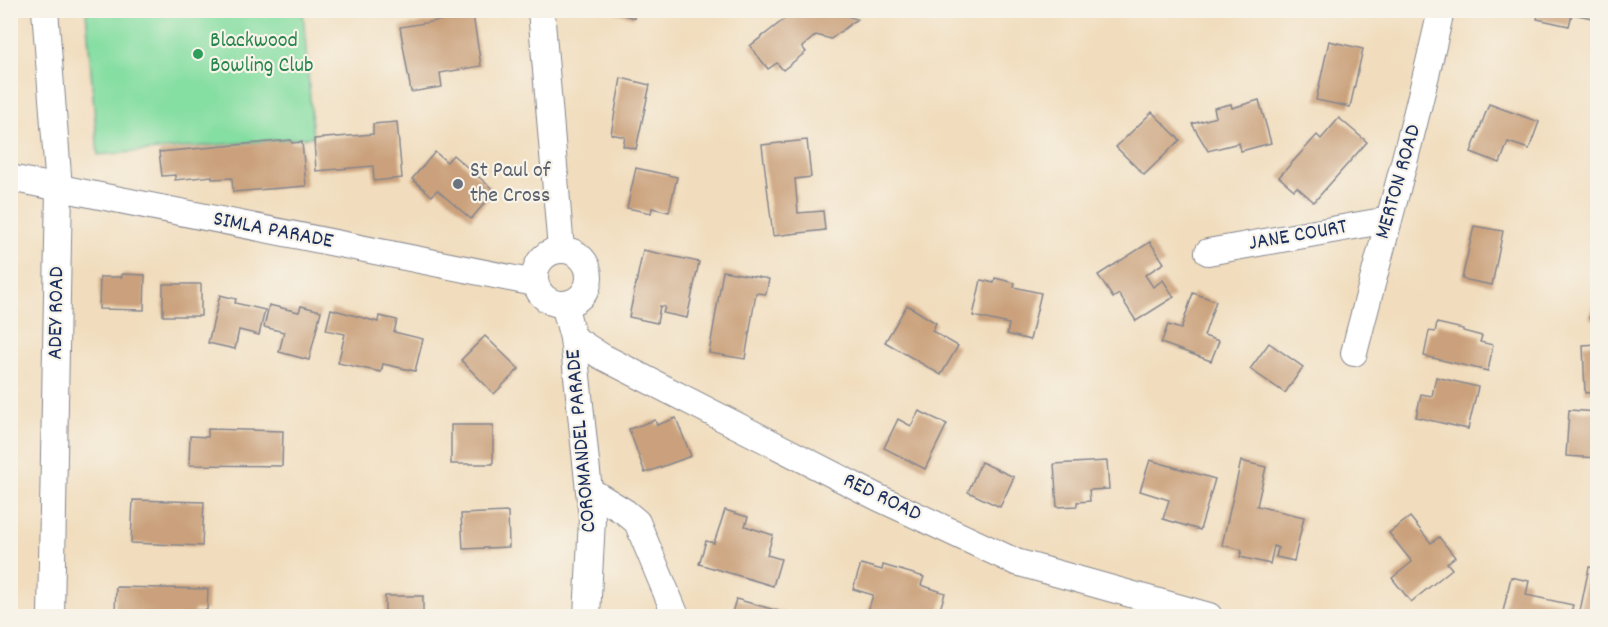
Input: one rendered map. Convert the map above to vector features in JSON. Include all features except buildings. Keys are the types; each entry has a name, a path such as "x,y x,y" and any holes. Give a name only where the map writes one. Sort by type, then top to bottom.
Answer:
{"street":[{"name":"ADEY ROAD","path":"45,10 59,188 51,616"},
{"path":"541,10 561,250"},
{"name":"MERTON ROAD","path":"1354,353 1422,98 1441,10"},
{"name":"SIMLA PARADE","path":"10,178 535,283"},
{"name":"JANE COURT","path":"1208,252 1388,220"},
{"path":"553,251 570,251 578,255 588,270 589,280 586,289 573,302 554,303 539,292 535,283 534,276 540,260 553,251"},
{"name":"COROMANDEL PARADE","path":"564,303 573,338 590,490 592,519 587,616"},
{"name":"RED ROAD","path":"573,338 601,356 877,497 1016,562 1209,616"},
{"path":"590,490 637,522 676,616"},
{"path":"592,519 619,509"}],"green space":[{"name":"Blackwood Bowling Club","path":"86,11 303,11 313,137 98,155"}],"place":[{"name":"Blackwood Bowling Club","path":"198,54"},
{"name":"St Paul of the Cross","path":"458,184"}]}
